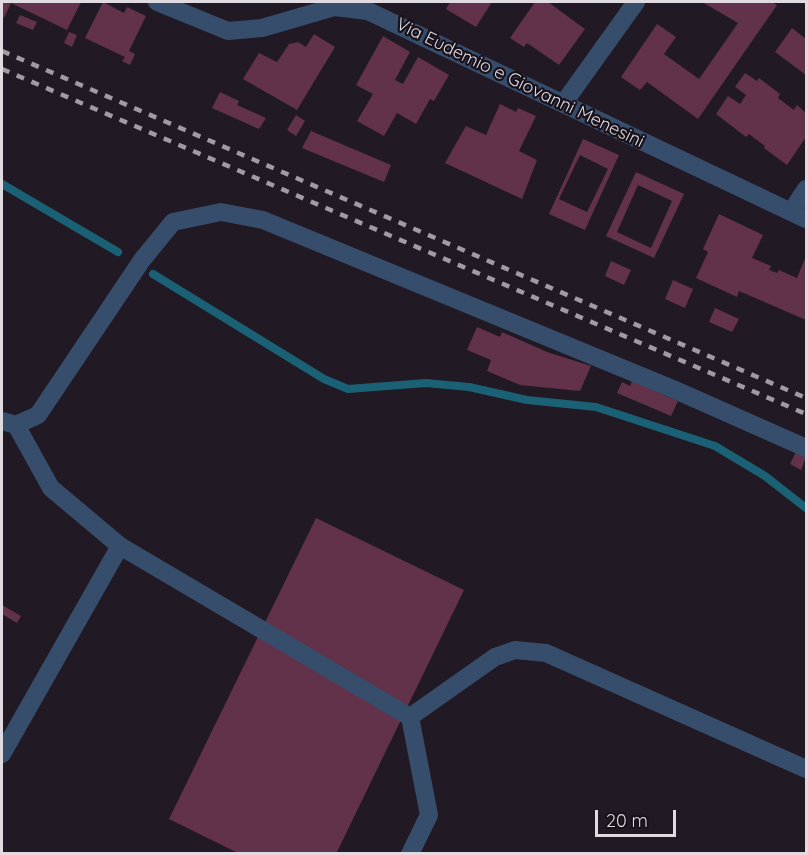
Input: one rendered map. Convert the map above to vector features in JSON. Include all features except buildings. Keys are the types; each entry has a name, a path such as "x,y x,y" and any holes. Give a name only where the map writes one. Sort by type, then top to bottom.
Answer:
{"street":[{"name":"Via Eudemio e Giovanni Menesini","path":"157,2 228,30 262,28 334,7 368,11 799,215"},
{"path":"563,104 636,2"},
{"path":"799,215 807,189"},
{"path":"410,854 429,815 410,717 120,546 51,488 9,423 38,415 142,260 173,222 221,212 263,220 662,385 807,448"},
{"path":"2,754 120,546"},
{"path":"410,717 495,657 515,650 546,653 807,769"}],"waterway":[{"path":"2,184 118,252"},
{"path":"153,274 324,379 348,389 426,383 469,387 527,400 596,407 715,446 765,476 806,508"}],"railway":[{"path":"2,51 806,398"},
{"path":"2,69 806,414"}]}
